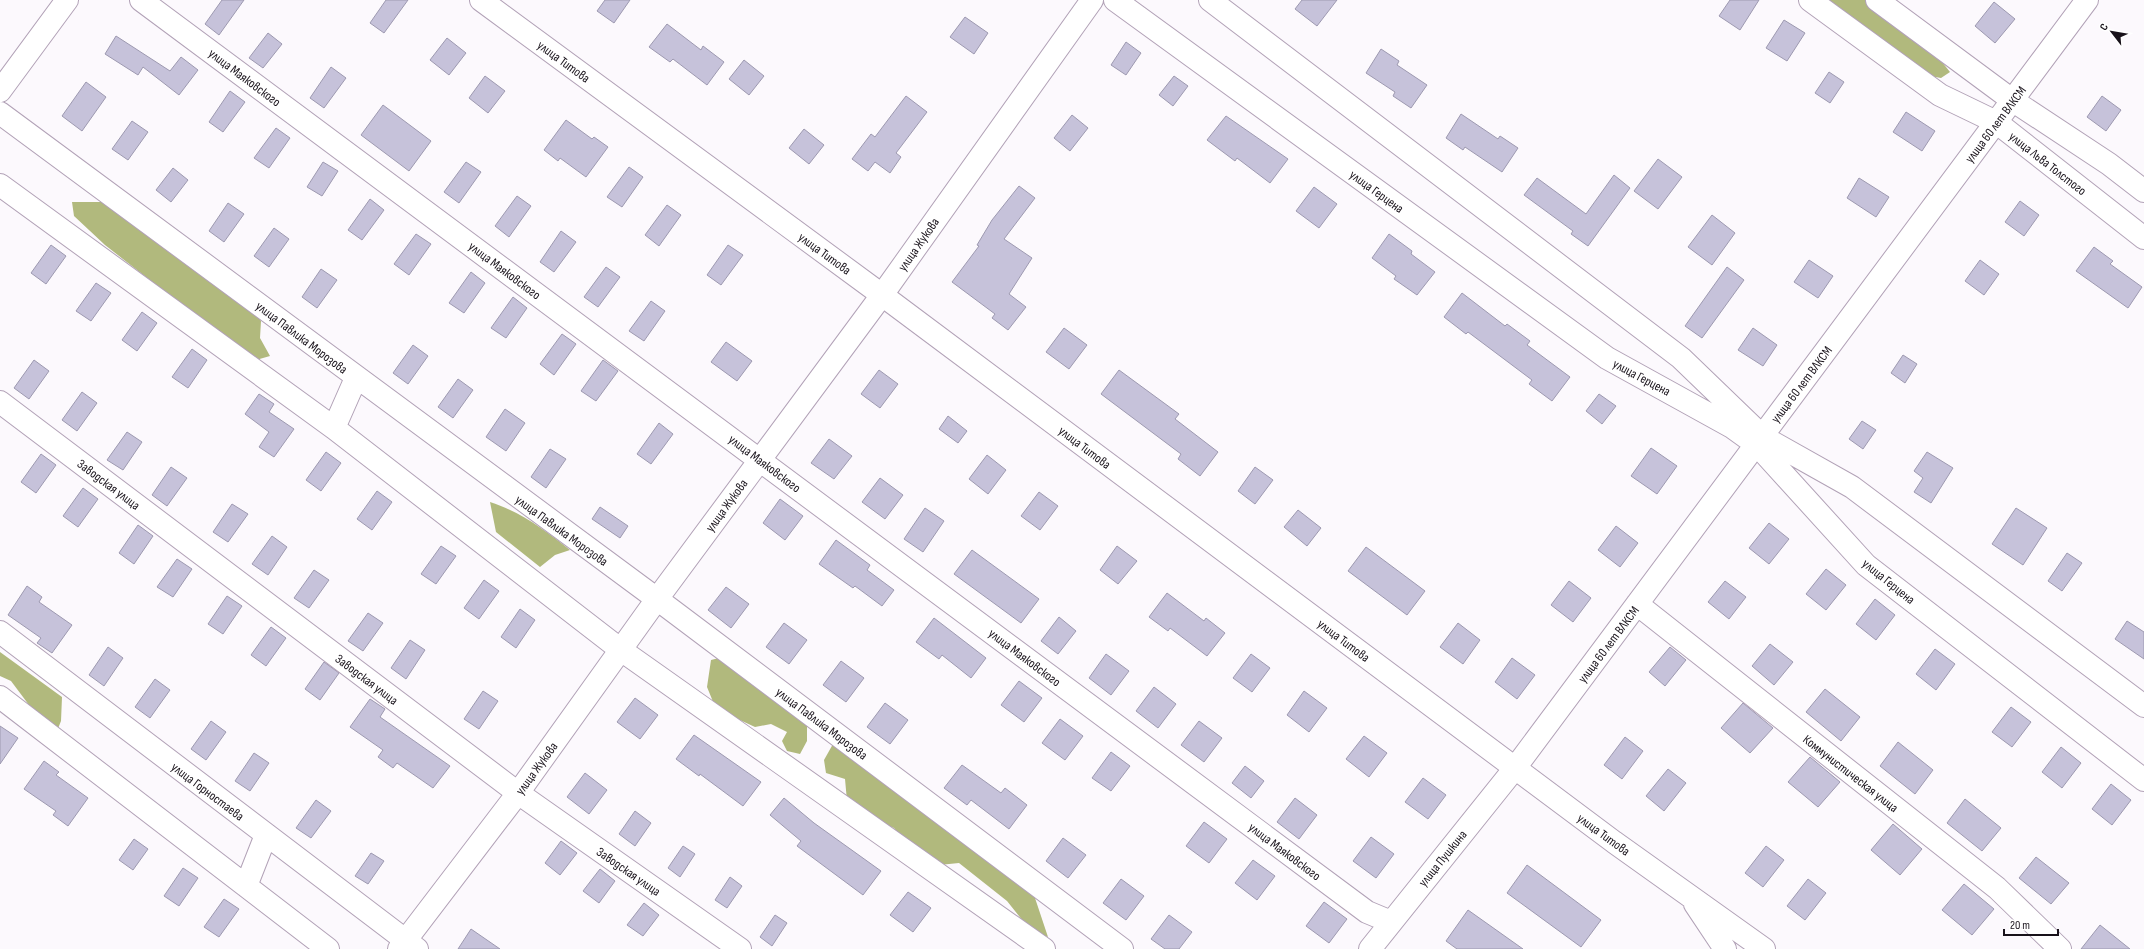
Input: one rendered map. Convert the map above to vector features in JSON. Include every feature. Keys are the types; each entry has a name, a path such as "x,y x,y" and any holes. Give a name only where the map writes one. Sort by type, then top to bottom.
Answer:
{"street":[{"path":"0,91 67,0"},
{"name":"улица Маяковского","path":"141,0 1367,912 1391,922"},
{"name":"улица Титова","path":"481,0 882,295 1614,842 1688,893 1764,949"},
{"name":"улица Жукова","path":"408,946 657,599 882,295 1092,0"},
{"name":"улица Герцена","path":"1115,0 1607,358 1732,427 1852,487 2144,706"},
{"name":"улица Герцена","path":"1210,0 1681,358 1760,440 1866,565 2144,780"},
{"name":"улица Льва Толстого","path":"1810,0 1940,95 1996,122 2144,238"},
{"path":"1877,0 1970,70 2012,100 2109,164 2144,192"},
{"name":"улица 60 лет ВЛКСМ","path":"1515,768 2088,0"},
{"name":"улица Павлика Морозова","path":"0,113 356,378 657,599 1122,949"},
{"path":"0,185 334,428 621,650 1044,949"},
{"path":"334,428 356,378"},
{"name":"Заводская улица","path":"0,402 518,793 740,949"},
{"name":"Коммунистическая улица","path":"1637,604 1997,888 2060,949"},
{"name":"улица Горностаева","path":"0,632 266,835 408,946"},
{"path":"0,698 328,949"},
{"name":"улица Пушкина","path":"1370,949 1515,768"},
{"path":"246,886 266,835"},
{"path":"1688,893 1725,949"}],"green space":[{"path":"1818,0 1866,0 1942,62 1950,72 1941,78 1919,74"},
{"path":"72,202 105,202 251,305 261,321 260,338 270,356 256,360 238,349 105,245 74,216"},
{"path":"490,502 512,511 532,522 570,550 555,555 540,567 496,532"},
{"path":"0,652 62,697 61,721 57,731 35,713 11,681 0,676"},
{"path":"723,657 807,725 807,741 800,754 787,751 782,741 787,732 771,724 755,727 716,709 707,687 711,660"},
{"path":"833,744 1033,892 1048,937 1031,931 1007,901 959,863 939,865 905,844 894,828 870,818 847,801 845,779 826,773 824,760"}],"building":[{"path":"222,0 244,0 219,35 205,24"},
{"path":"386,0 408,0 384,33 370,23"},
{"path":"605,0 630,0 614,23 597,11"},
{"path":"1302,0 1337,0 1317,26 1295,9"},
{"path":"1730,0 1759,0 1740,30 1719,16"},
{"path":"1994,2 2015,19 1995,43 1975,26"},
{"path":"965,17 988,33 974,54 950,37"},
{"path":"1784,20 1805,33 1787,61 1766,48"},
{"path":"667,24 701,50 703,46 724,62 707,85 673,59 670,62 649,47"},
{"path":"268,33 282,44 263,68 249,58"},
{"path":"116,36 170,71 181,57 198,70 179,95 143,67 138,75 105,54"},
{"path":"447,38 466,53 449,75 430,60"},
{"path":"1126,42 1141,53 1126,75 1111,65"},
{"path":"1381,49 1399,61 1397,65 1427,85 1411,108 1393,96 1395,92 1366,73"},
{"path":"744,60 764,76 749,95 729,79"},
{"path":"331,67 346,78 324,108 310,98"},
{"path":"1829,72 1844,82 1830,103 1815,93"},
{"path":"485,76 505,91 488,113 469,98"},
{"path":"1174,76 1188,86 1173,106 1159,95"},
{"path":"86,82 106,97 82,131 62,116"},
{"path":"230,91 245,102 223,132 209,122"},
{"path":"906,96 927,112 896,153 901,157 890,173 875,162 868,171 852,159 871,134 875,137"},
{"path":"2102,96 2121,110 2106,131 2087,117"},
{"path":"383,105 431,141 409,171 361,135"},
{"path":"1906,112 1935,131 1922,151 1893,132"},
{"path":"1461,114 1498,139 1500,136 1518,148 1502,172 1465,147 1463,150 1446,138"},
{"path":"1072,115 1088,128 1070,151 1054,138"},
{"path":"1226,116 1288,159 1270,183 1237,158 1235,161 1207,140"},
{"path":"566,120 592,139 594,137 608,147 586,177 560,158 558,161 544,150"},
{"path":"132,121 148,132 128,160 112,149"},
{"path":"276,128 290,138 269,168 254,158"},
{"path":"804,129 824,145 809,164 789,148"},
{"path":"1658,159 1682,177 1658,209 1634,191"},
{"path":"323,162 338,171 322,196 307,187"},
{"path":"466,162 481,172 459,203 444,192"},
{"path":"629,167 643,177 622,207 607,197"},
{"path":"173,168 188,180 171,202 156,190"},
{"path":"1614,175 1630,188 1588,246 1571,234 1573,231 1524,195 1537,178 1586,214"},
{"path":"1859,178 1889,197 1876,217 1847,198"},
{"path":"1019,186 1035,198 1004,239 1032,258 1009,294 1026,307 1008,330 992,318 995,314 952,282 979,246 977,245 992,220"},
{"path":"1314,187 1337,204 1319,228 1296,211"},
{"path":"517,196 531,206 509,237 495,226"},
{"path":"370,199 384,210 362,240 348,230"},
{"path":"2020,201 2039,215 2024,236 2005,222"},
{"path":"228,203 244,214 224,242 209,231"},
{"path":"667,205 681,215 659,246 645,235"},
{"path":"1712,215 1735,233 1712,265 1688,247"},
{"path":"274,228 289,239 269,267 254,256"},
{"path":"561,231 576,242 554,272 540,262"},
{"path":"416,234 431,244 409,275 394,264"},
{"path":"1389,234 1412,251 1411,254 1435,272 1417,295 1394,279 1396,276 1372,258"},
{"path":"51,245 66,256 46,284 31,273"},
{"path":"728,245 743,255 721,285 707,275"},
{"path":"2094,247 2113,261 2110,264 2142,287 2128,308 2076,271"},
{"path":"1809,260 1833,276 1818,298 1794,282"},
{"path":"1980,260 1999,274 1984,295 1965,281"},
{"path":"606,267 620,277 598,307 584,297"},
{"path":"1727,267 1744,280 1702,338 1685,326"},
{"path":"321,269 337,280 317,308 302,297"},
{"path":"471,272 485,283 464,313 449,303"},
{"path":"96,283 111,293 91,321 76,311"},
{"path":"1462,293 1505,326 1507,324 1530,341 1527,345 1570,377 1552,401 1529,384 1532,380 1468,332 1466,334 1444,317"},
{"path":"513,297 527,308 506,338 491,328"},
{"path":"651,301 665,311 644,341 629,331"},
{"path":"142,312 157,323 137,351 122,340"},
{"path":"1064,328 1087,345 1069,369 1046,352"},
{"path":"1753,328 1777,345 1763,366 1738,350"},
{"path":"562,334 576,344 554,375 540,364"},
{"path":"726,342 752,361 737,381 711,362"},
{"path":"413,345 428,356 408,384 393,373"},
{"path":"192,349 207,360 188,388 172,377"},
{"path":"1903,355 1917,364 1905,383 1891,373"},
{"path":"34,360 49,371 29,399 14,388"},
{"path":"603,360 618,371 596,401 581,391"},
{"path":"879,370 898,384 880,408 861,394"},
{"path":"1119,370 1179,414 1175,419 1218,452 1200,476 1178,459 1181,454 1101,394"},
{"path":"458,379 473,390 453,418 438,407"},
{"path":"82,392 97,403 77,431 62,420"},
{"path":"259,394 274,404 269,412 294,429 274,457 259,447 269,432 245,414"},
{"path":"1599,394 1616,406 1602,424 1586,411"},
{"path":"505,409 525,423 506,451 486,437"},
{"path":"948,416 967,431 958,443 939,429"},
{"path":"1862,421 1876,430 1863,449 1849,439"},
{"path":"659,423 673,434 651,464 637,454"},
{"path":"127,432 142,442 123,470 107,460"},
{"path":"829,439 852,456 834,479 811,463"},
{"path":"1651,448 1677,466 1657,494 1631,476"},
{"path":"550,449 566,459 546,488 531,477"},
{"path":"326,452 341,463 321,491 306,480"},
{"path":"1927,452 1953,468 1931,503 1914,492 1923,478 1914,471"},
{"path":"41,454 56,465 36,493 21,482"},
{"path":"987,455 1006,470 988,494 969,479"},
{"path":"171,467 187,478 167,506 152,495"},
{"path":"1255,467 1273,480 1255,504 1238,491"},
{"path":"880,478 903,495 885,519 862,502"},
{"path":"83,488 98,499 78,527 63,516"},
{"path":"377,491 392,502 372,530 357,519"},
{"path":"1039,492 1058,506 1040,530 1021,516"},
{"path":"780,499 803,516 785,540 763,523"},
{"path":"232,504 248,514 228,542 213,532"},
{"path":"600,507 628,526 620,538 592,519"},
{"path":"925,508 944,521 923,552 904,539"},
{"path":"2016,508 2047,528 2023,565 1992,544"},
{"path":"1298,510 1321,528 1307,546 1284,527"},
{"path":"1769,523 1789,539 1769,564 1749,548"},
{"path":"138,525 153,536 134,564 119,553"},
{"path":"1616,526 1638,543 1620,567 1598,550"},
{"path":"272,536 287,547 268,575 252,564"},
{"path":"836,540 870,565 867,570 894,590 882,606 855,586 853,588 819,564"},
{"path":"441,546 456,556 436,584 421,574"},
{"path":"1117,546 1137,561 1118,584 1100,570"},
{"path":"1366,547 1425,591 1407,615 1348,571"},
{"path":"972,550 1039,599 1021,623 954,574"},
{"path":"2067,553 2082,563 2062,591 2048,581"},
{"path":"177,559 192,569 173,597 157,587"},
{"path":"1826,569 1846,585 1826,610 1806,594"},
{"path":"314,570 329,580 309,608 294,598"},
{"path":"484,580 499,591 479,619 464,608"},
{"path":"1569,581 1591,598 1573,622 1551,605"},
{"path":"1725,581 1746,597 1729,619 1708,602"},
{"path":"27,586 42,597 39,602 72,625 52,653 37,643 41,638 8,615"},
{"path":"726,587 749,604 731,628 708,610"},
{"path":"1167,593 1204,621 1206,618 1225,633 1207,656 1170,628 1168,631 1149,617"},
{"path":"227,596 242,606 223,634 208,624"},
{"path":"1875,599 1895,615 1876,640 1856,624"},
{"path":"520,609 535,620 516,648 501,637"},
{"path":"368,613 383,623 363,651 348,641"},
{"path":"1059,617 1076,631 1058,654 1041,641"},
{"path":"934,618 986,658 971,678 942,655 939,659 916,642"},
{"path":"2127,621 2144,632 2144,659 2115,639"},
{"path":"784,623 807,640 789,664 766,647"},
{"path":"1458,623 1480,640 1463,664 1440,647"},
{"path":"271,627 286,638 266,666 251,655"},
{"path":"410,640 425,650 406,679 391,668"},
{"path":"1770,644 1793,662 1774,685 1752,666"},
{"path":"108,647 123,658 104,686 89,675"},
{"path":"1670,647 1686,660 1665,686 1649,672"},
{"path":"1935,649 1955,664 1936,690 1916,674"},
{"path":"1106,654 1129,671 1111,695 1089,678"},
{"path":"1251,654 1270,668 1252,692 1233,678"},
{"path":"1512,658 1535,675 1517,699 1495,682"},
{"path":"841,661 864,678 846,702 823,685"},
{"path":"324,662 339,673 320,700 305,689"},
{"path":"155,679 170,690 150,718 135,707"},
{"path":"1019,681 1042,698 1024,722 1001,705"},
{"path":"1154,687 1176,704 1158,728 1136,711"},
{"path":"1825,689 1860,717 1841,741 1806,712"},
{"path":"483,691 498,701 479,729 464,719"},
{"path":"1304,691 1327,708 1309,732 1287,715"},
{"path":"635,698 658,715 640,739 617,722"},
{"path":"370,699 385,709 380,717 450,766 433,788 397,763 393,768 378,757 383,750 350,727"},
{"path":"885,703 908,720 890,744 867,727"},
{"path":"1743,703 1773,728 1750,753 1721,728"},
{"path":"2011,707 2031,722 2012,747 1992,732"},
{"path":"1060,719 1083,736 1065,760 1042,743"},
{"path":"211,721 226,732 206,760 191,749"},
{"path":"1199,721 1222,738 1204,762 1181,745"},
{"path":"0,726 18,738 0,764"},
{"path":"694,735 761,782 743,806 700,774 699,776 676,759"},
{"path":"1364,736 1387,753 1369,777 1346,759"},
{"path":"1625,737 1643,751 1622,779 1604,765"},
{"path":"1898,742 1933,770 1915,794 1880,766"},
{"path":"2061,747 2081,763 2062,788 2042,772"},
{"path":"1111,752 1130,766 1111,791 1092,778"},
{"path":"254,753 269,763 250,791 235,781"},
{"path":"1810,757 1840,782 1818,807 1788,782"},
{"path":"44,761 59,772 56,775 88,798 68,826 53,815 56,811 24,789"},
{"path":"962,765 1001,793 1005,788 1027,805 1009,829 971,800 967,805 944,788"},
{"path":"1245,766 1264,781 1251,798 1232,783"},
{"path":"1668,769 1686,783 1664,811 1646,796"},
{"path":"585,773 607,790 589,814 567,797"},
{"path":"1423,778 1446,795 1428,819 1405,802"},
{"path":"2111,784 2131,800 2112,825 2092,809"},
{"path":"784,798 814,823 881,871 863,895 797,846 801,841 770,815"},
{"path":"1295,798 1317,815 1299,839 1277,822"},
{"path":"1965,799 2001,828 1982,851 1947,823"},
{"path":"316,800 331,811 311,838 296,828"},
{"path":"635,811 651,823 635,846 619,834"},
{"path":"1204,822 1227,839 1209,863 1186,846"},
{"path":"1893,824 1922,849 1900,875 1871,850"},
{"path":"1371,837 1394,854 1376,878 1353,861"},
{"path":"1063,838 1086,855 1068,878 1046,861"},
{"path":"134,839 148,849 133,870 119,860"},
{"path":"561,841 577,853 560,875 545,863"},
{"path":"683,846 695,854 680,877 668,868"},
{"path":"1766,846 1784,860 1763,887 1745,873"},
{"path":"371,853 384,861 368,884 355,876"},
{"path":"2036,857 2069,883 2051,904 2019,878"},
{"path":"1253,860 1275,876 1257,900 1235,883"},
{"path":"1527,865 1601,920 1581,947 1507,893"},
{"path":"183,868 198,878 179,906 164,896"},
{"path":"600,869 615,881 599,903 583,891"},
{"path":"730,877 742,886 727,908 715,900"},
{"path":"1121,879 1144,896 1126,920 1103,903"},
{"path":"1808,879 1826,893 1805,920 1787,906"},
{"path":"1964,884 1994,909 1972,935 1942,910"},
{"path":"908,892 931,908 913,932 890,915"},
{"path":"224,899 239,909 219,937 204,927"},
{"path":"1324,902 1347,919 1329,943 1306,926"},
{"path":"644,903 659,915 643,936 627,925"},
{"path":"1468,910 1523,949 1457,949 1446,941"},
{"path":"775,915 787,923 772,946 760,937"},
{"path":"1169,915 1192,932 1179,949 1165,949 1151,939"},
{"path":"2100,925 2130,949 2081,949"},
{"path":"471,929 500,949 458,949"}]}
